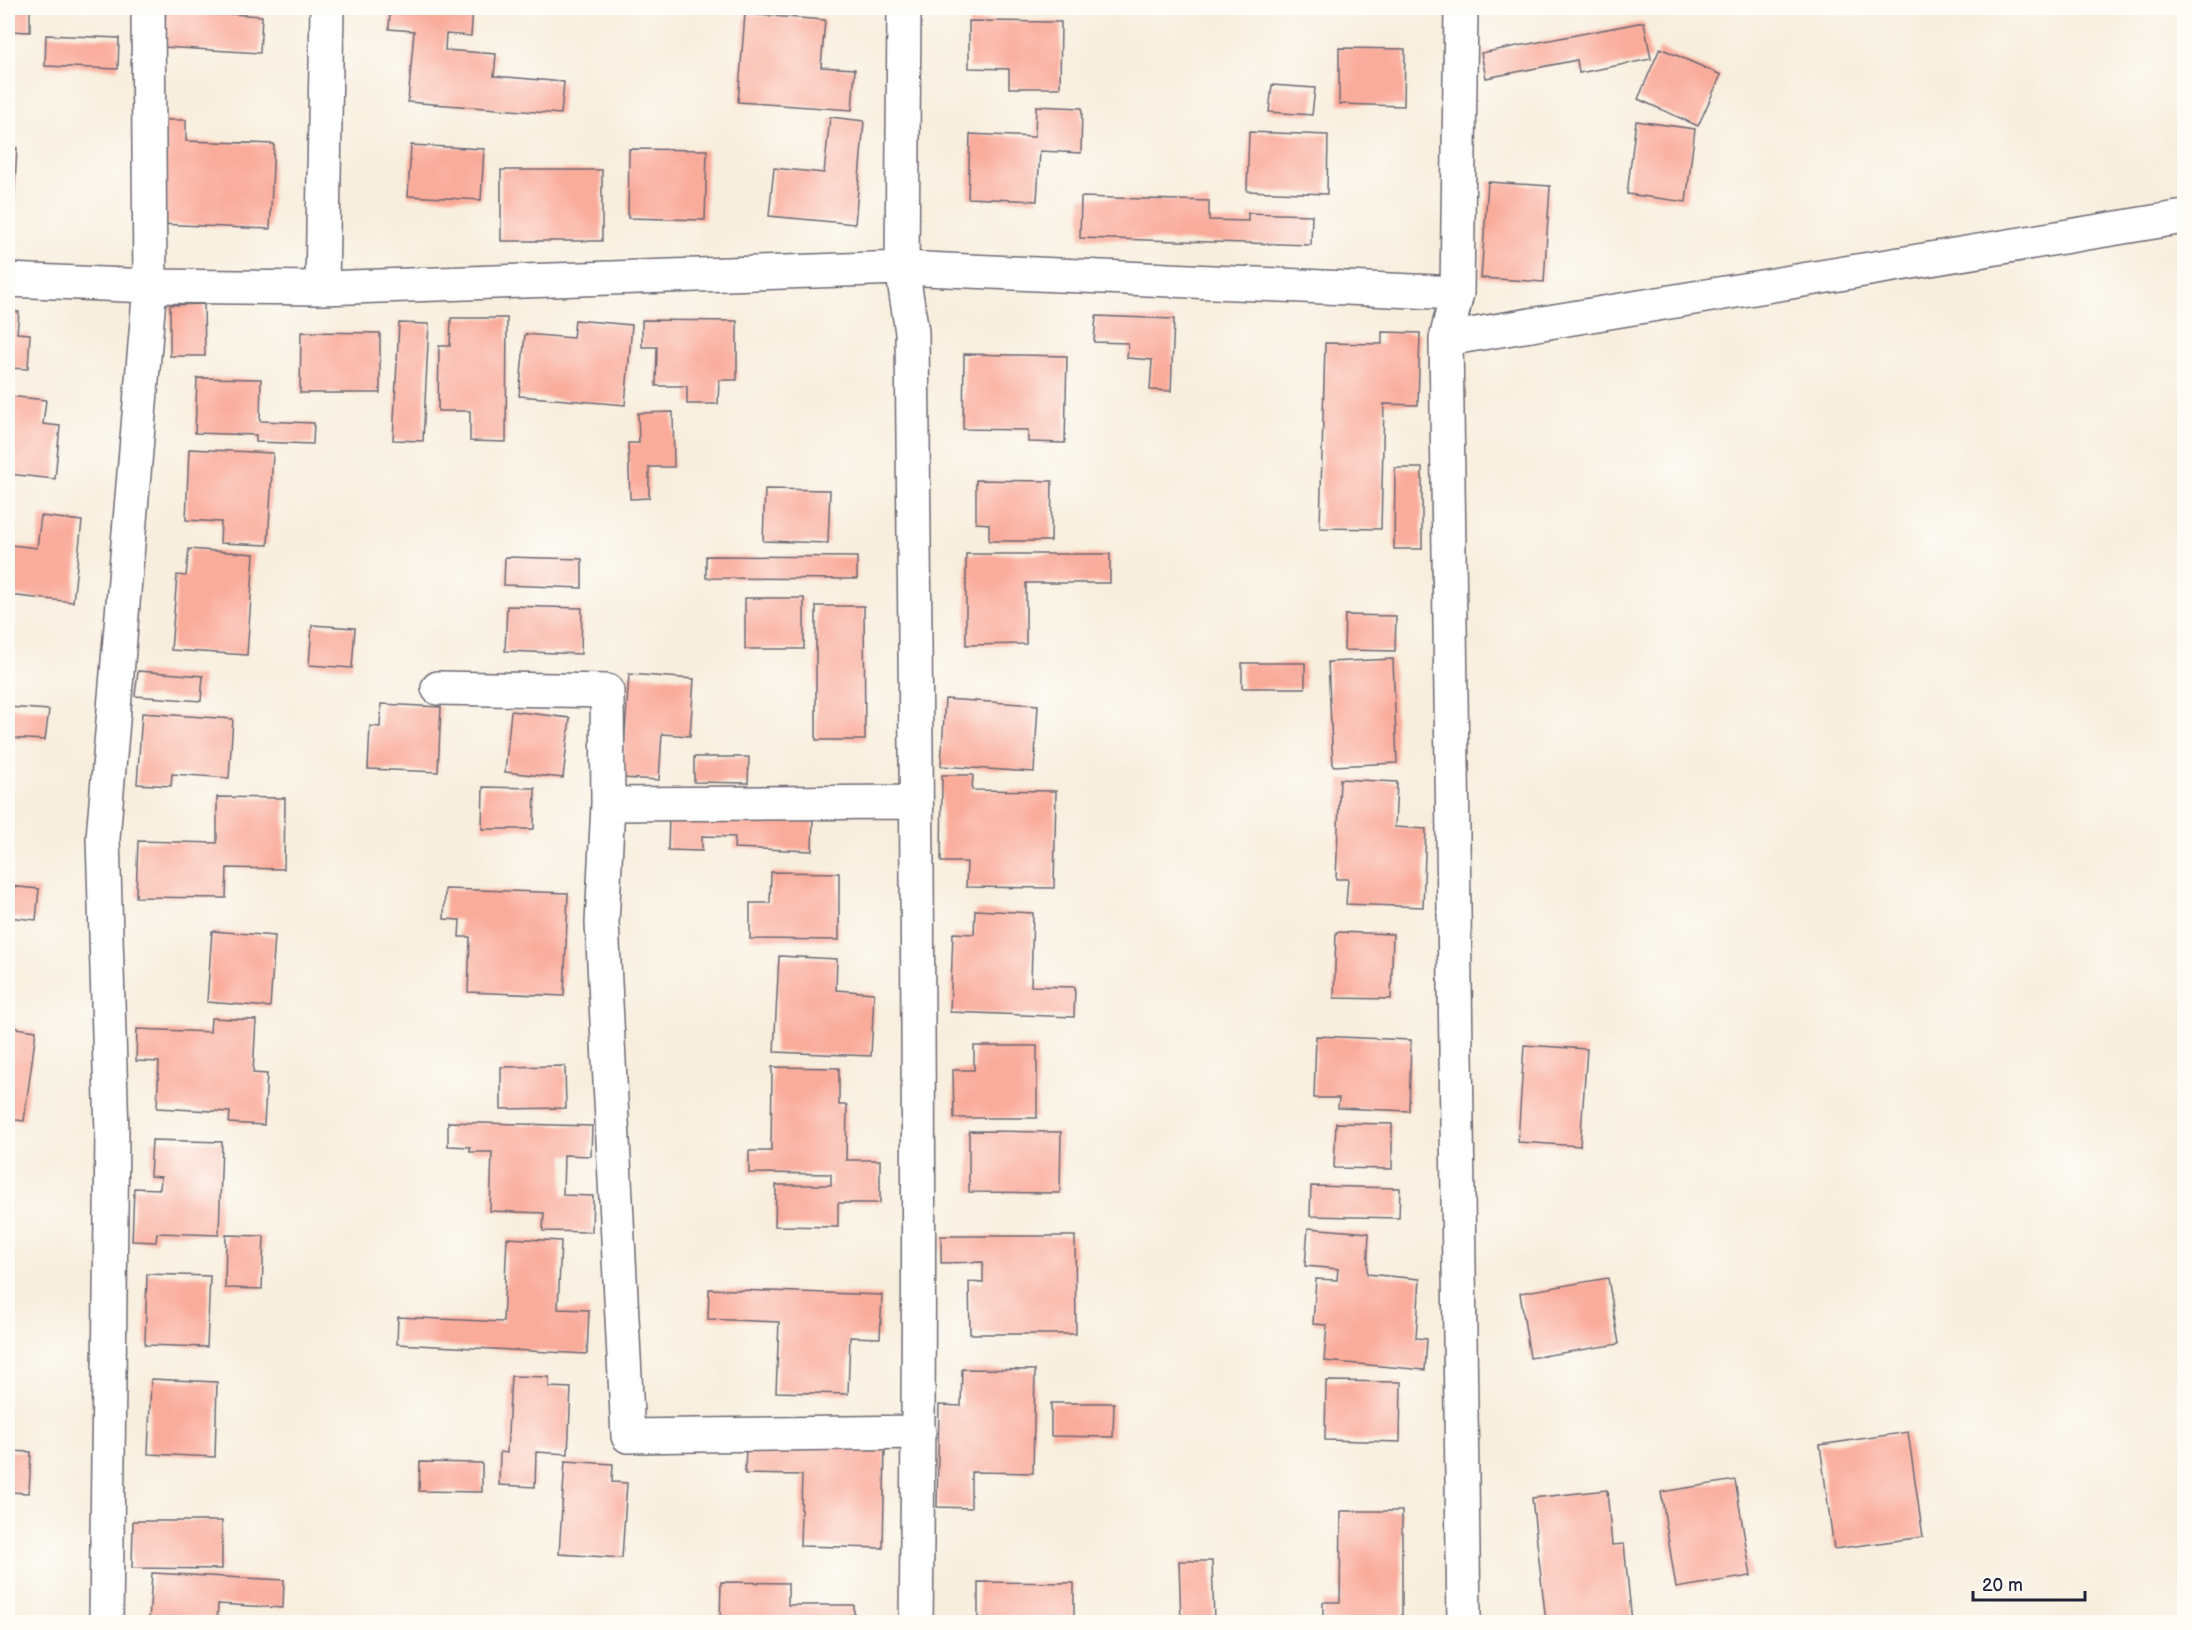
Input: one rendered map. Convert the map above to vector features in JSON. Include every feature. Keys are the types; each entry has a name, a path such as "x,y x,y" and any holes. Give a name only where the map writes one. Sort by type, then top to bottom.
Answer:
{"street":[{"path":"106,1623 112,1133 103,838 150,286 148,8"},
{"path":"321,288 327,8"},
{"path":"904,8 902,268 912,332 916,802 919,1432 916,1623"},
{"path":"1461,8 1457,292 1446,339 1464,1623"},
{"path":"1446,339 2184,217"},
{"path":"8,280 150,286 321,288 902,268 1457,292"},
{"path":"438,688 607,691 608,804 602,923 628,1436 919,1432"},
{"path":"608,804 916,802"}],"building":[{"path":"8,8 30,8 30,32 8,31"},
{"path":"390,8 473,8 471,36 446,34 445,50 496,54 494,76 564,82 561,114 408,102 414,31 389,29"},
{"path":"166,10 262,16 260,53 163,47"},
{"path":"745,14 825,20 821,67 855,69 852,110 738,102"},
{"path":"969,21 1061,22 1060,88 1009,88 1009,69 969,68"},
{"path":"1644,22 1651,59 1579,73 1577,60 1486,78 1481,53"},
{"path":"46,35 119,38 118,69 45,66"},
{"path":"1339,48 1405,49 1404,106 1339,104"},
{"path":"1660,48 1721,75 1698,126 1638,99"},
{"path":"1272,85 1315,88 1312,115 1269,112"},
{"path":"1036,106 1082,108 1081,153 1040,151 1037,201 968,198 970,134 1035,137"},
{"path":"830,117 864,121 855,224 769,216 774,168 824,173"},
{"path":"163,120 186,120 186,141 274,144 270,229 159,224"},
{"path":"1636,121 1695,129 1686,202 1627,194"},
{"path":"1249,132 1328,135 1327,194 1247,191"},
{"path":"411,145 484,149 481,200 408,196"},
{"path":"8,147 17,148 12,237 8,236"},
{"path":"629,149 707,150 705,220 628,218"},
{"path":"501,170 602,170 602,241 501,241"},
{"path":"1488,182 1550,186 1544,282 1481,278"},
{"path":"1081,197 1209,201 1209,220 1248,221 1248,213 1312,215 1311,245 1080,238"},
{"path":"204,304 205,356 170,356 170,305"},
{"path":"8,311 19,312 17,333 30,334 28,369 8,368"},
{"path":"1096,316 1174,319 1171,391 1150,390 1152,360 1127,358 1128,343 1094,342"},
{"path":"451,318 507,318 506,442 470,441 470,411 438,411 439,346 450,346"},
{"path":"575,320 632,325 625,405 519,396 525,334 573,338"},
{"path":"642,320 737,321 737,380 719,380 718,404 687,404 687,386 656,386 657,347 642,347"},
{"path":"399,323 429,324 423,441 393,440"},
{"path":"301,332 380,333 380,393 300,393"},
{"path":"1382,332 1420,333 1418,405 1384,404 1381,529 1320,528 1325,343 1382,344"},
{"path":"964,354 1067,356 1065,443 1028,442 1028,430 963,429"},
{"path":"197,378 261,379 260,421 314,423 313,444 256,442 256,435 195,433"},
{"path":"8,396 46,400 43,424 60,426 55,479 8,474"},
{"path":"673,412 674,467 649,467 649,498 630,499 628,443 639,443 638,413"},
{"path":"189,449 273,453 268,545 220,543 221,522 186,520"},
{"path":"1395,468 1422,468 1422,549 1394,549"},
{"path":"976,480 1052,481 1051,541 989,541 989,524 976,523"},
{"path":"765,489 830,490 828,543 763,541"},
{"path":"41,516 82,521 73,602 8,595 11,545 37,548"},
{"path":"189,549 254,554 247,655 171,650 177,575 186,576"},
{"path":"966,554 1110,554 1110,583 1026,583 1026,644 966,645"},
{"path":"706,556 857,557 857,579 706,578"},
{"path":"505,557 582,559 582,588 504,585"},
{"path":"745,598 804,598 804,649 745,649"},
{"path":"507,606 582,608 581,654 505,651"},
{"path":"816,606 864,606 865,740 816,740"},
{"path":"1345,615 1396,616 1395,651 1344,650"},
{"path":"312,625 355,628 352,668 309,665"},
{"path":"1393,659 1397,763 1333,766 1328,662"},
{"path":"1242,663 1305,663 1305,688 1242,688"},
{"path":"138,671 203,676 201,701 135,696"},
{"path":"629,674 694,679 690,736 662,734 659,780 622,778"},
{"path":"945,699 1038,705 1034,772 941,766"},
{"path":"381,704 441,707 438,772 368,769 370,726 380,727"},
{"path":"8,707 49,710 45,740 8,738"},
{"path":"511,711 570,718 563,778 505,772"},
{"path":"142,713 233,719 229,778 172,774 171,786 137,784"},
{"path":"694,757 749,757 748,783 694,782"},
{"path":"942,775 973,775 972,790 1056,791 1054,888 966,887 967,862 941,862"},
{"path":"1340,779 1397,782 1395,827 1426,829 1423,907 1346,904 1348,879 1336,879"},
{"path":"483,787 535,788 534,829 482,829"},
{"path":"217,797 285,798 284,869 227,868 226,898 136,897 138,841 217,843"},
{"path":"669,814 813,819 812,851 734,848 735,837 702,836 702,851 668,850"},
{"path":"771,872 839,873 839,940 750,939 750,903 770,903"},
{"path":"8,886 39,889 36,920 8,917"},
{"path":"445,889 568,893 564,996 468,992 470,937 459,937 460,920 444,919"},
{"path":"975,910 1033,913 1031,986 1075,987 1074,1017 950,1012 953,933 974,934"},
{"path":"212,931 275,936 270,1007 207,1002"},
{"path":"1336,932 1393,934 1391,999 1334,998"},
{"path":"779,956 837,959 836,990 874,993 871,1056 774,1052"},
{"path":"211,1018 256,1020 253,1073 267,1074 264,1125 229,1123 230,1112 157,1108 159,1062 136,1061 137,1029 210,1032"},
{"path":"9,1027 36,1031 24,1121 8,1119"},
{"path":"1316,1036 1411,1040 1409,1111 1338,1108 1339,1098 1314,1098"},
{"path":"1524,1045 1587,1049 1580,1146 1518,1142"},
{"path":"974,1046 1037,1046 1037,1118 954,1118 953,1070 974,1070"},
{"path":"565,1066 566,1108 501,1109 501,1067"},
{"path":"772,1067 839,1068 839,1105 847,1105 846,1160 880,1160 880,1203 838,1203 838,1227 775,1226 776,1185 831,1185 831,1174 749,1173 749,1151 771,1151"},
{"path":"448,1122 592,1126 591,1156 564,1155 563,1195 593,1196 592,1232 543,1231 544,1213 490,1211 492,1152 470,1152 470,1147 448,1146"},
{"path":"1336,1123 1392,1124 1392,1169 1334,1168"},
{"path":"969,1131 1061,1132 1060,1193 969,1192"},
{"path":"152,1140 222,1142 219,1235 157,1233 156,1242 132,1241 134,1188 160,1189 161,1177 150,1176"},
{"path":"1311,1186 1400,1188 1399,1218 1310,1216"},
{"path":"8,1190 11,1191 10,1222 8,1222"},
{"path":"1308,1228 1369,1233 1367,1274 1420,1279 1416,1338 1427,1339 1425,1370 1324,1361 1327,1325 1313,1324 1316,1279 1337,1280 1338,1269 1305,1266"},
{"path":"226,1235 264,1236 262,1289 225,1288"},
{"path":"941,1236 1075,1236 1076,1334 970,1334 969,1282 983,1283 983,1262 941,1263"},
{"path":"507,1238 561,1241 558,1309 589,1310 587,1354 397,1344 398,1317 503,1322"},
{"path":"147,1274 210,1276 207,1347 145,1345"},
{"path":"1608,1278 1619,1344 1530,1358 1520,1293"},
{"path":"709,1289 882,1295 880,1338 850,1337 848,1394 776,1392 779,1322 708,1319"},
{"path":"962,1369 1035,1370 1033,1473 971,1472 971,1508 937,1507 939,1405 961,1406"},
{"path":"511,1376 549,1377 549,1387 571,1388 568,1454 536,1452 535,1487 499,1485 500,1452 507,1453"},
{"path":"151,1379 217,1382 215,1457 148,1454"},
{"path":"1326,1381 1401,1382 1400,1442 1325,1440"},
{"path":"1051,1403 1114,1403 1113,1437 1051,1436"},
{"path":"1908,1432 1923,1537 1834,1549 1820,1445"},
{"path":"746,1443 885,1446 883,1548 800,1546 802,1475 745,1474"},
{"path":"8,1451 31,1452 29,1493 8,1492"},
{"path":"565,1461 613,1464 612,1482 627,1483 622,1558 559,1554"},
{"path":"420,1462 482,1463 482,1492 419,1491"},
{"path":"1735,1480 1751,1576 1676,1588 1661,1492"},
{"path":"1607,1490 1612,1545 1624,1544 1632,1622 1546,1622 1532,1498"},
{"path":"1341,1511 1402,1511 1402,1622 1323,1622 1323,1602 1340,1602"},
{"path":"133,1521 222,1521 222,1569 132,1568"},
{"path":"1179,1561 1212,1561 1214,1622 1181,1622"},
{"path":"152,1573 284,1580 283,1608 218,1604 217,1622 149,1622"},
{"path":"721,1582 788,1583 788,1605 854,1605 854,1618 895,1619 895,1622 720,1622"},
{"path":"978,1582 1074,1583 1074,1622 978,1622"}]}
